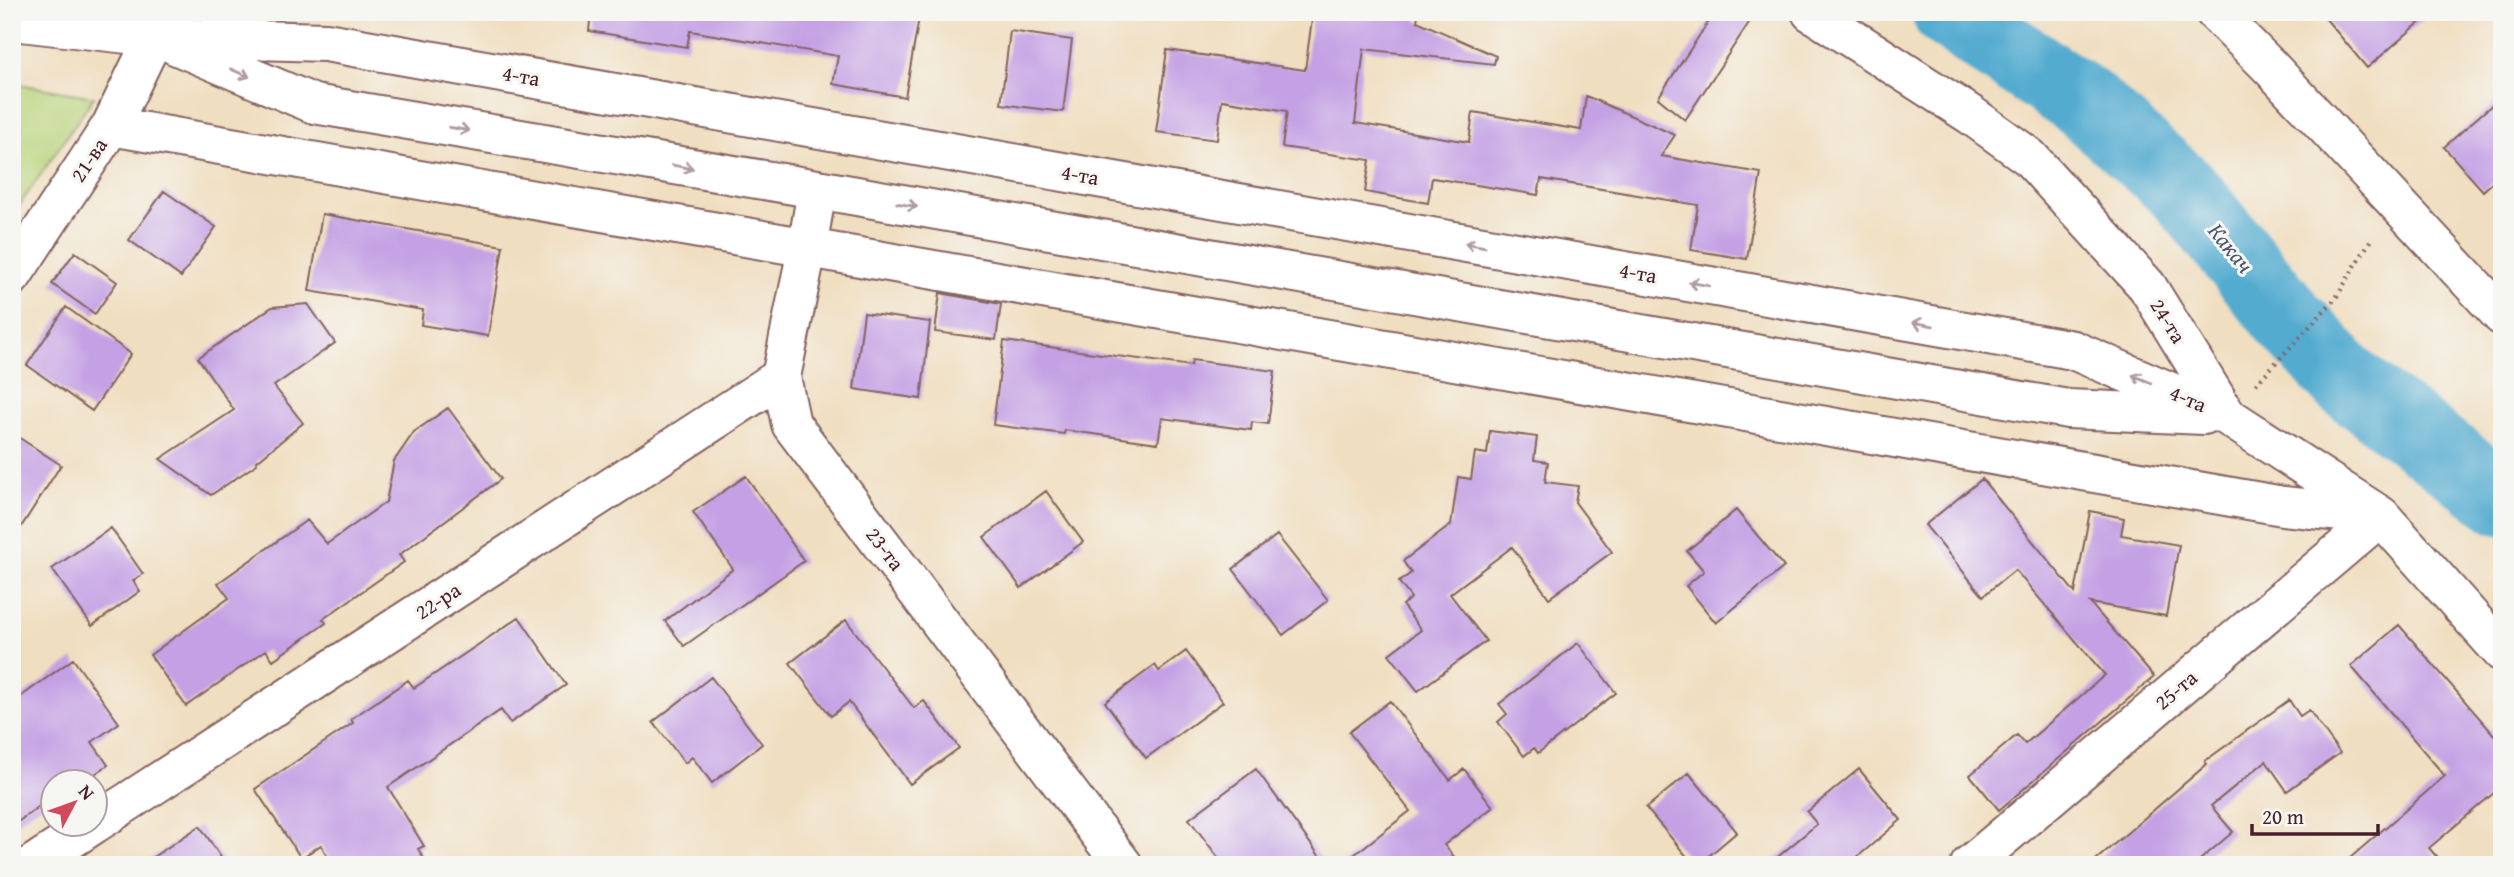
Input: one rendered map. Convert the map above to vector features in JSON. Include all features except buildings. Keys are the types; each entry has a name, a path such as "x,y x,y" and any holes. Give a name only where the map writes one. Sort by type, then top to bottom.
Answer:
{"street":[{"name":"24-та","path":"1811,12 1971,115 2029,157 2147,286 2227,416 2381,516 2502,652"},
{"path":"2215,12 2271,68 2502,316"},
{"name":"4-та","path":"12,21 154,37 326,42 2073,350 2227,416"},
{"name":"4-та","path":"154,37 314,104 817,189 2068,409 2227,416"},
{"name":"21-ва","path":"12,276 111,126 154,37"},
{"path":"111,126 2283,506 2381,516"},
{"name":"23-та","path":"817,189 781,377 790,424 1123,865"},
{"name":"22-ра","path":"108,815 781,377"},
{"name":"25-та","path":"1970,865 2381,516"},
{"name":"22-ра","path":"33,865 73,838"}],"path":[{"path":"2264,376 2336,298 2395,202"}],"green space":[{"path":"12,83 94,97 12,216"}],"waterway":[{"name":"Какач","path":"1949,12 2083,102 2184,191 2287,317 2346,381 2502,498"}]}
